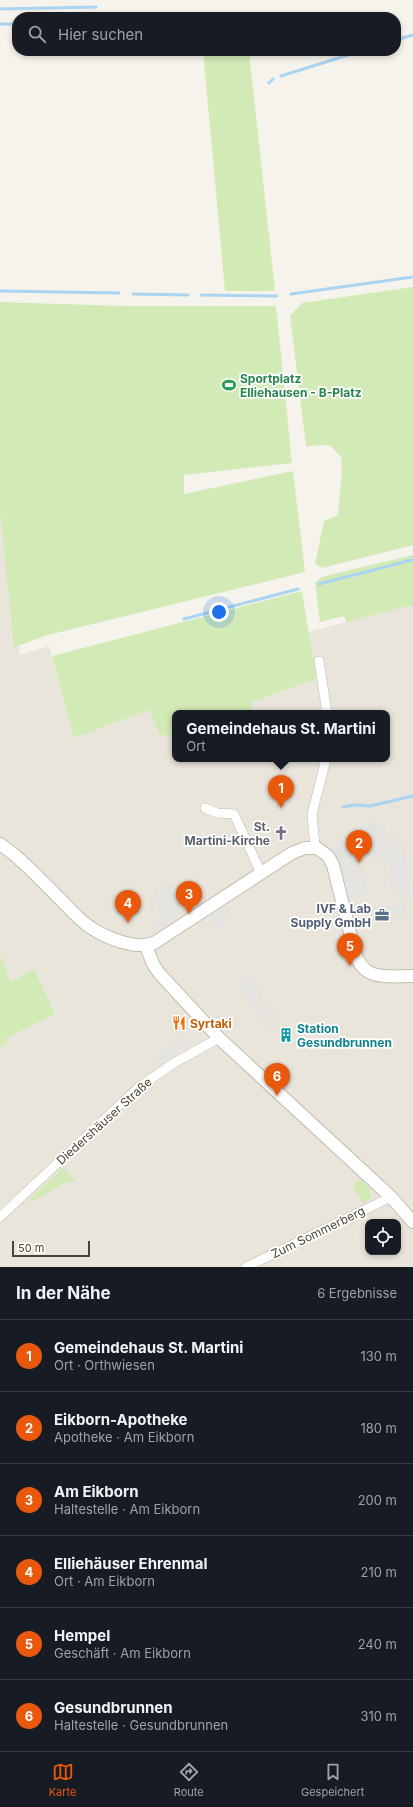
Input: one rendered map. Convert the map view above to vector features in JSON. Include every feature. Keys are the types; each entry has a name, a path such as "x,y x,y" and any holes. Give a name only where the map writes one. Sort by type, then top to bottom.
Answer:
{"street":[{"path":"319,661 327,710"},
{"path":"315,847 312,814 325,762"},
{"path":"205,808 217,813 234,814 261,874"},
{"path":"0,844 21,860 72,912 90,927 122,942 146,946 154,943 292,853 306,848 315,847 324,852 333,865 355,953 360,965 367,972 376,976 413,976"},
{"path":"146,946 153,964 160,973 219,1038 391,1197 413,1222"},
{"name":"Diedershäuser Straße","path":"0,1217 139,1086 174,1063 219,1038"},
{"name":"Zum Sommerberg","path":"246,1267 391,1197"}],"shaded area":[{"path":"0,502 20,655 49,646 74,738 149,710 160,736 172,734 172,762 390,762 390,710 231,710 316,679 308,632 413,605 413,1267 0,1267 0,1047 7,1043 5,1039 55,1014 34,969 11,982 0,954"},
{"path":"379,821 385,826 394,857 406,855 412,900 404,901 407,917 397,919 395,912 374,917 372,909 368,909 367,904 392,906 401,904 401,900 392,891 387,876 390,870 387,861 377,865 364,822"},
{"path":"388,836 394,838 403,837 406,855 394,858"},
{"path":"344,840 346,848 353,846 369,895 349,902 337,860 332,849 338,841"},
{"path":"171,883 182,915 158,929 156,920 160,919 153,890"},
{"path":"227,906 231,914 224,918 227,925 216,930 209,915"},
{"path":"253,975 265,1003 253,1011 236,983"},
{"path":"268,1003 281,1022 270,1034 255,1011"},
{"path":"184,1034 190,1042 160,1064 154,1057"}],"green space":[{"path":"203,56 250,56 275,291 225,291"},
{"path":"413,287 413,545 322,568 315,564 324,521 338,515 342,472 341,457 330,445 306,446 290,316 302,303"},
{"path":"0,302 124,306 276,306 292,463 184,475 184,494 293,471 305,572 48,635 14,647 0,511"},
{"path":"413,555 413,605 346,622 344,616 320,622 315,583 321,577"},
{"path":"302,591 316,679 250,703 252,710 172,710 172,734 160,736 149,710 74,738 52,656"},
{"path":"0,954 11,982 34,969 55,1014 5,1039 8,1043 0,1047"},
{"path":"63,1168 75,1180 73,1182 69,1181 34,1200 28,1201"},
{"path":"360,1179 370,1189 370,1199 363,1203 353,1186"}],"waterway":[{"path":"0,9 96,7"},
{"path":"0,24 12,24"},
{"path":"401,39 413,35"},
{"path":"281,76 345,56"},
{"path":"269,83 273,79"},
{"path":"291,294 413,277"},
{"path":"0,291 119,293"},
{"path":"133,294 188,295"},
{"path":"201,295 277,296"},
{"path":"319,584 412,560"},
{"path":"184,619 298,589"},
{"path":"343,807 355,805 370,806 413,796"}],"place":[{"name":"Sportplatz Elliehausen - B-Platz","path":"229,385"},
{"name":"Gemeindehaus St. Martini","path":"281,808"},
{"name":"St. Martini-Kirche","path":"281,833"},
{"name":"Eikborn-Apotheke","path":"359,863"},
{"name":"Am Eikborn","path":"189,914"},
{"name":"IVF & Lab Supply GmbH","path":"382,915"},
{"name":"Elliehäuser Ehrenmal","path":"128,923"},
{"name":"Hempel","path":"350,966"},
{"name":"Syrtaki","path":"179,1023"},
{"name":"Station Gesundbrunnen","path":"286,1035"},
{"name":"Gesundbrunnen","path":"277,1096"}]}
